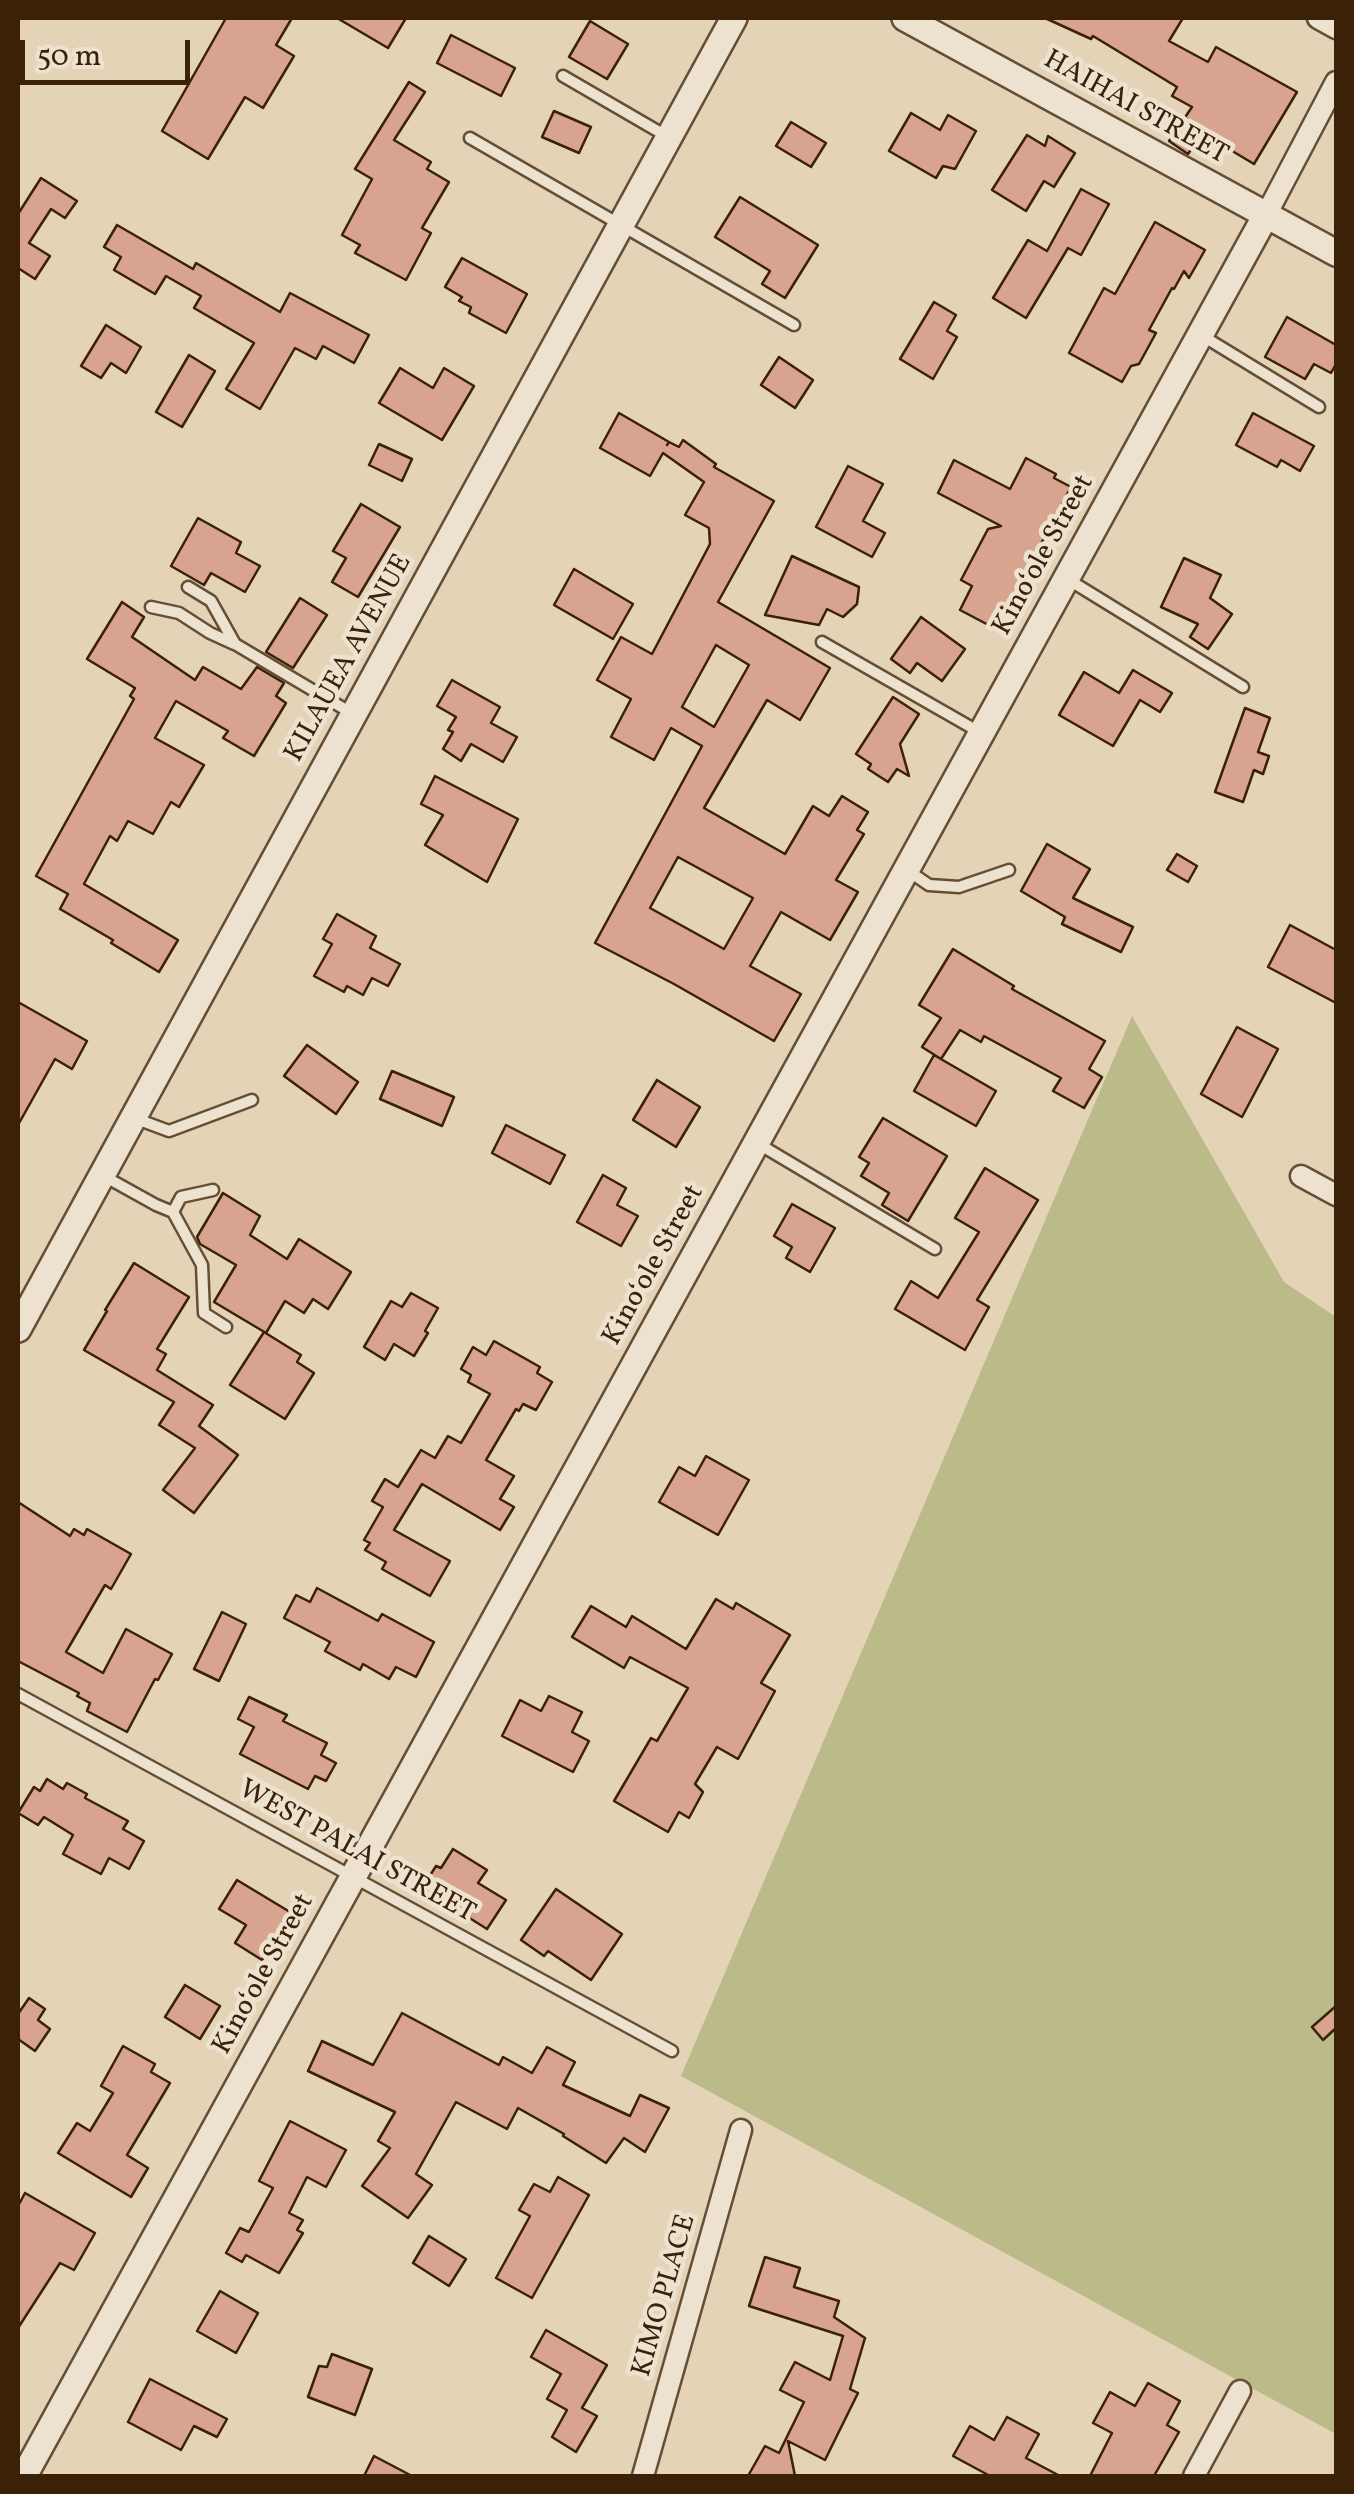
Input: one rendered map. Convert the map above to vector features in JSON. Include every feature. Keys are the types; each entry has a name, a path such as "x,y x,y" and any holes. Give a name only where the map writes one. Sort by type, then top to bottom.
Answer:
{"street":[{"name":"KILAUEA AVENUE","path":"18,1329 734,18"},
{"name":"HAIHAI STREET","path":"905,18 1336,253"},
{"path":"1318,18 1336,28"},
{"name":"Kinoʻole Street","path":"24,2476 1336,82"},
{"path":"1301,1176 1336,1195"},
{"name":"KIMO PLACE","path":"644,2476 741,2130"},
{"path":"1194,2476 1240,2391"}],"lane":[{"path":"562,76 669,137"},
{"path":"470,138 794,326"},
{"path":"1200,334 1319,407"},
{"path":"1066,578 1243,687"},
{"path":"188,587 212,601 235,644"},
{"path":"151,607 179,613 354,715"},
{"path":"822,642 981,734"},
{"path":"907,870 929,885 959,887 1009,870"},
{"path":"133,1118 169,1131 252,1100"},
{"path":"757,1143 935,1250"},
{"path":"102,1174 173,1212 202,1265 204,1313 226,1327"},
{"path":"173,1212 180,1196 213,1190"},
{"name":"WEST PALAI STREET","path":"18,1694 672,2051"}],"shaded area":[{"path":"1132,1016 1284,1282 1336,1317 1336,2434 681,2076"}],"building":[{"path":"226,18 292,18 276,45 294,56 263,108 245,97 208,159 162,131"},
{"path":"337,18 406,18 388,48"},
{"path":"1045,18 1183,18 1169,41 1208,62 1216,47 1297,92 1254,164 1202,133 1188,154 1169,141 1192,107 1172,96 1177,87 1093,36 1091,39"},
{"path":"590,21 628,44 607,79 569,57"},
{"path":"451,35 515,68 501,96 437,63"},
{"path":"409,82 425,92 394,140 431,162 427,169 449,182 422,228 431,233 406,280 355,253 360,245 342,235 372,179 355,169"},
{"path":"554,111 591,127 579,153 542,137"},
{"path":"911,113 940,130 948,115 976,131 955,169 943,166 936,178 889,151"},
{"path":"791,122 826,143 811,167 776,146"},
{"path":"1027,135 1045,146 1048,136 1075,153 1054,187 1044,181 1026,211 992,190"},
{"path":"41,178 77,201 65,218 51,209 29,243 50,256 35,279 18,268 18,214"},
{"path":"1081,189 1109,204 1081,255 1068,248 1026,318 993,298 1028,240 1047,251"},
{"path":"740,197 818,245 785,298 762,284 770,271 715,237"},
{"path":"1155,222 1205,250 1189,278 1184,271 1172,288 1149,330 1156,333 1139,364 1131,366 1122,382 1069,353 1104,288 1115,294"},
{"path":"117,225 193,269 196,263 280,312 290,293 369,335 354,363 323,346 316,359 295,348 260,409 226,389 254,343 194,308 201,296 166,276 155,294 114,270 121,257 104,247"},
{"path":"462,258 527,294 506,333 469,313 471,307 459,301 462,297 445,287"},
{"path":"934,302 956,315 947,331 957,337 933,379 900,359"},
{"path":"1287,317 1336,345 1336,364 1331,373 1314,364 1305,379 1265,357"},
{"path":"106,325 141,347 126,373 111,363 101,378 81,366"},
{"path":"189,355 215,371 182,427 156,412"},
{"path":"779,357 813,380 795,408 761,385"},
{"path":"400,368 433,388 444,368 474,386 442,440 379,403"},
{"path":"619,413 679,447 683,440 716,464 714,467 774,501 718,602 830,668 800,720 767,700 704,808 785,854 813,806 829,816 842,796 868,812 857,830 864,834 836,880 858,892 830,940 781,912 750,966 801,994 774,1041 595,943 702,746 671,728 654,760 611,737 631,699 597,680 621,637 652,654 710,544 709,528 685,515 704,482 663,453 650,476 600,448","holes":["716,645 749,665 714,727 682,707","678,857 753,898 724,949 650,908"]},
{"path":"1253,413 1314,446 1300,471 1281,460 1277,467 1236,445"},
{"path":"379,444 412,459 402,481 369,465"},
{"path":"1026,458 1071,487 996,629 960,610 972,586 961,580 988,529 1001,526 938,493 954,460 1010,489"},
{"path":"848,466 883,484 863,521 885,533 872,557 816,527"},
{"path":"361,504 400,527 358,597 332,582 346,558 333,551"},
{"path":"198,518 241,542 236,553 260,566 245,592 211,573 204,585 171,566"},
{"path":"792,556 859,587 857,604 843,617 827,609 819,625 765,615"},
{"path":"1184,558 1221,575 1210,598 1232,614 1208,649 1190,637 1198,624 1161,607"},
{"path":"574,569 633,604 613,639 554,605"},
{"path":"300,598 327,615 293,668 266,652"},
{"path":"122,602 144,617 132,637 195,680 203,667 241,689 257,667 284,683 276,696 286,703 254,756 223,738 228,731 176,701 155,738 204,765 179,807 171,802 153,834 128,821 117,841 110,836 84,884 178,940 159,972 60,909 68,894 36,876 134,699 130,696 135,688 87,659"},
{"path":"921,617 965,649 942,681 917,663 910,673 891,659"},
{"path":"1133,670 1172,693 1160,712 1140,700 1113,746 1059,715 1084,672 1119,693"},
{"path":"452,680 500,707 491,723 517,737 503,762 471,744 461,761 443,749 456,717 437,706"},
{"path":"893,697 919,714 900,744 909,776 897,769 888,782 868,769 871,764 856,754"},
{"path":"1245,708 1270,718 1258,752 1269,756 1263,774 1254,770 1243,802 1215,792"},
{"path":"435,776 518,819 487,882 425,845 443,815 421,804"},
{"path":"1047,844 1090,869 1073,898 1133,927 1121,952 1062,924 1065,917 1021,891"},
{"path":"1177,854 1197,866 1188,882 1167,870"},
{"path":"337,914 376,936 370,948 400,964 388,986 372,978 363,995 347,986 344,992 314,976 332,944 323,939"},
{"path":"1290,925 1336,950 1336,1003 1268,967"},
{"path":"953,949 1014,986 1012,989 1105,1041 1089,1069 1102,1077 1084,1108 1053,1091 1061,1078 984,1036 981,1042 960,1030 941,1059 922,1047 941,1018 919,1005"},
{"path":"18,1002 87,1041 72,1069 55,1059 18,1125"},
{"path":"1237,1027 1278,1049 1242,1117 1201,1094"},
{"path":"307,1045 358,1082 336,1114 284,1076"},
{"path":"934,1055 996,1091 976,1126 914,1091"},
{"path":"392,1071 454,1097 442,1126 380,1099"},
{"path":"657,1080 700,1107 676,1147 633,1120"},
{"path":"883,1118 947,1156 908,1221 882,1205 889,1193 861,1176 869,1163 859,1157"},
{"path":"506,1125 565,1155 550,1184 492,1153"},
{"path":"985,1168 1038,1200 977,1300 989,1307 965,1350 895,1309 911,1281 938,1298 979,1232 955,1218"},
{"path":"603,1175 626,1188 617,1205 638,1216 621,1246 577,1222"},
{"path":"223,1193 260,1216 250,1235 287,1259 299,1239 351,1272 328,1309 313,1299 304,1313 285,1301 266,1333 214,1302 236,1265 200,1244 197,1237"},
{"path":"792,1204 835,1228 810,1272 786,1258 792,1247 774,1236"},
{"path":"134,1263 189,1297 157,1349 166,1354 157,1370 213,1405 199,1426 238,1455 194,1513 163,1490 195,1448 159,1425 174,1402 84,1350"},
{"path":"411,1293 438,1308 414,1356 394,1344 385,1360 364,1347 391,1301 402,1307"},
{"path":"264,1332 301,1355 297,1362 314,1373 285,1419 230,1385"},
{"path":"494,1341 540,1367 537,1373 552,1382 536,1410 523,1404 519,1411 516,1409 486,1460 514,1476 500,1499 514,1507 500,1530 422,1484 394,1530 450,1561 430,1596 382,1569 386,1562 365,1550 370,1543 364,1540 383,1507 372,1501 385,1479 398,1487 421,1450 435,1458 448,1436 461,1443 490,1394 468,1382 471,1375 461,1369 473,1347 486,1355"},
{"path":"706,1456 749,1480 718,1535 659,1502 679,1467 695,1476"},
{"path":"18,1502 70,1536 74,1529 84,1535 87,1529 131,1554 111,1589 105,1585 66,1652 103,1673 126,1629 172,1654 127,1732 87,1711 90,1703 77,1696 79,1693 18,1661"},
{"path":"317,1588 378,1621 382,1614 434,1642 416,1677 396,1667 389,1679 363,1664 360,1670 325,1651 330,1642 284,1618 296,1595 310,1602"},
{"path":"716,1599 733,1609 736,1603 790,1635 761,1683 775,1691 738,1759 717,1747 695,1784 703,1792 689,1818 679,1812 668,1832 614,1801 651,1738 657,1741 688,1688 630,1657 624,1668 572,1637 591,1606 626,1627 632,1616 686,1649"},
{"path":"222,1612 246,1624 219,1681 194,1669"},
{"path":"549,1696 582,1712 572,1732 589,1741 573,1772 502,1736 520,1700 541,1711"},
{"path":"249,1697 287,1715 283,1721 327,1743 321,1755 336,1763 326,1781 315,1776 308,1789 240,1754 254,1727 238,1719"},
{"path":"47,1779 63,1789 67,1783 87,1794 85,1798 128,1821 123,1829 144,1841 129,1869 109,1858 101,1874 63,1854 73,1835 44,1817 38,1825 18,1813 34,1787 40,1791"},
{"path":"453,1849 487,1870 478,1883 506,1900 487,1929 422,1888"},
{"path":"237,1880 290,1912 262,1960 235,1943 246,1925 219,1909"},
{"path":"556,1889 622,1934 591,1980 548,1951 544,1956 521,1940"},
{"path":"185,1985 220,2006 200,2039 165,2017"},
{"path":"29,1998 45,2009 38,2020 50,2029 35,2051 18,2039 18,2014"},
{"path":"1336,2006 1336,2028 1323,2040 1312,2027"},
{"path":"402,2013 499,2065 503,2057 532,2073 547,2047 575,2062 563,2085 630,2116 640,2095 669,2108 645,2152 624,2138 606,2163 518,2108 507,2129 456,2102 416,2174 432,2185 408,2218 362,2186 390,2148 378,2141 395,2112 308,2071 322,2041 373,2065"},
{"path":"123,2046 155,2064 151,2072 170,2083 127,2155 148,2168 131,2197 58,2153 77,2123 90,2131 113,2093 101,2086"},
{"path":"290,2121 346,2150 326,2187 307,2177 289,2213 303,2220 297,2230 303,2233 279,2273 246,2255 242,2262 226,2253 240,2228 249,2232 273,2188 259,2181"},
{"path":"558,2177 589,2195 532,2298 496,2278 530,2216 519,2210 534,2184 550,2192"},
{"path":"25,2193 95,2233 74,2270 60,2263 18,2328 18,2206"},
{"path":"429,2236 466,2259 449,2286 413,2263"},
{"path":"765,2257 800,2268 794,2287 839,2301 834,2317 865,2338 850,2389 858,2393 825,2460 788,2441 795,2476 748,2476 765,2446 779,2453 804,2402 780,2390 795,2362 830,2380 843,2336 749,2306"},
{"path":"220,2291 258,2313 236,2353 197,2331"},
{"path":"546,2330 607,2365 582,2408 597,2416 576,2452 552,2437 567,2410 547,2399 561,2374 531,2357"},
{"path":"332,2354 372,2369 355,2415 308,2397 319,2366 327,2367"},
{"path":"150,2379 227,2419 217,2437 194,2426 181,2450 128,2422"},
{"path":"1148,2383 1180,2401 1167,2425 1179,2432 1154,2476 1090,2476 1112,2433 1093,2423 1110,2392 1135,2406"},
{"path":"1007,2417 1039,2434 1026,2458 1060,2476 990,2476 953,2456 970,2426 994,2440"},
{"path":"374,2456 412,2476 364,2476"}]}
